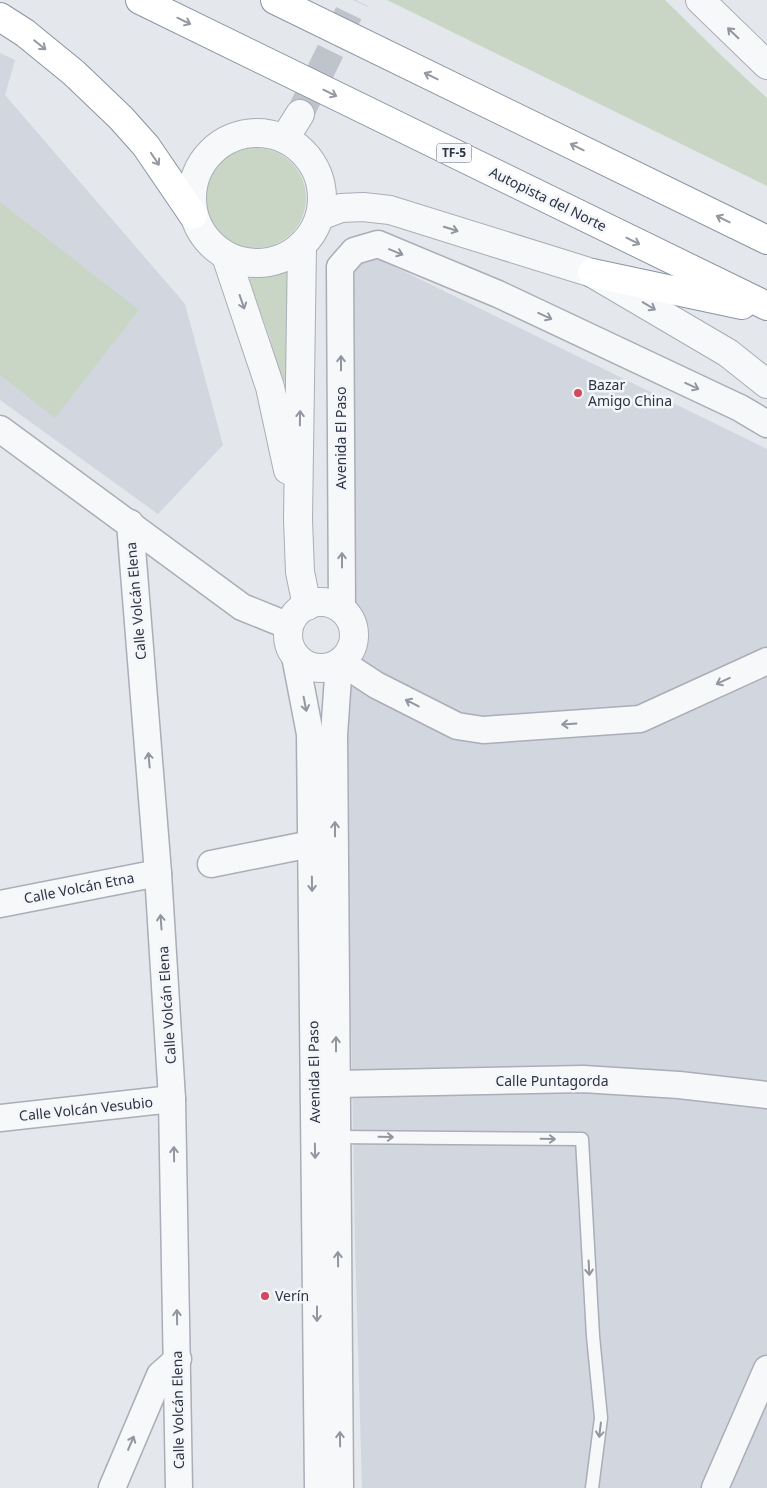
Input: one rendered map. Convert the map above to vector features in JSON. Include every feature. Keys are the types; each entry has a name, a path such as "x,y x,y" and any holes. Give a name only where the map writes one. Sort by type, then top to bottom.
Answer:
{"highway":[{"name":"Autopista del Norte","path":"140,0 767,306"},
{"path":"275,0 767,240"},
{"path":"0,17 25,33 74,73 121,118 146,146 193,215"},
{"path":"592,273 767,310"}],"street":[{"path":"700,0 767,65"},
{"path":"285,138 300,114"},
{"path":"264,132 285,138 300,148 312,163 320,180 323,198 320,216 313,232 302,245 285,256 266,262 245,262 226,256 212,245 201,232 193,215 192,194 196,173 207,155 223,142 243,134 264,132"},
{"path":"320,216 341,208 363,207 390,210 592,273 728,353 767,384"},
{"name":"Avenida El Paso","path":"342,609 340,267 354,251 378,244 498,294 740,408 767,424"},
{"path":"302,245 298,520 300,572 307,606"},
{"path":"226,256 270,387 298,520"},
{"path":"0,429 242,607 289,626"},
{"name":"Calle Volcán Elena","path":"130,523 158,873 172,1099 179,1488"},
{"path":"315,603 333,604 342,609 349,616 355,636 353,646 348,655 340,663 321,669 303,663 290,647 289,626 294,617 307,606 315,603"},
{"name":"Avenida El Paso","path":"296,656 310,734 318,1488"},
{"path":"340,663 376,685 457,726 483,730 640,719 767,661"},
{"name":"Avenida El Paso","path":"340,663 334,735 340,1488"},
{"path":"210,864 311,844"},
{"name":"Calle Volcán Etna","path":"0,904 158,873"},
{"name":"Calle Puntagorda","path":"336,1084 583,1079 679,1085 767,1094"},
{"name":"Calle Volcán Vesubio","path":"0,1118 172,1099"},
{"path":"112,1488 160,1375 178,1359"},
{"path":"715,1488 767,1369"}],"lane":[{"path":"337,1137 582,1139 593,1336 601,1418 592,1488"}],"shaded area":[{"path":"0,53 15,60 5,95 185,304 223,445 158,514 0,400"},
{"path":"352,246 767,449 767,1488 362,1488 355,1242 343,583"}],"green space":[{"path":"387,0 665,0 767,98 767,186"},
{"path":"256,148 266,149 284,156 298,170 305,188 305,208 298,226 284,240 266,247 256,248 246,247 228,240 214,226 207,208 206,198 207,188 214,170 228,156 246,149"},
{"path":"0,202 139,310 55,418 0,375"},
{"path":"289,271 286,383 281,378 269,335 249,280 251,277"}],"tunnel":[{"path":"300,114 355,0"}],"place":[{"name":"Bazar Amigo China","path":"578,393"},
{"name":"Verín","path":"265,1296"}]}
